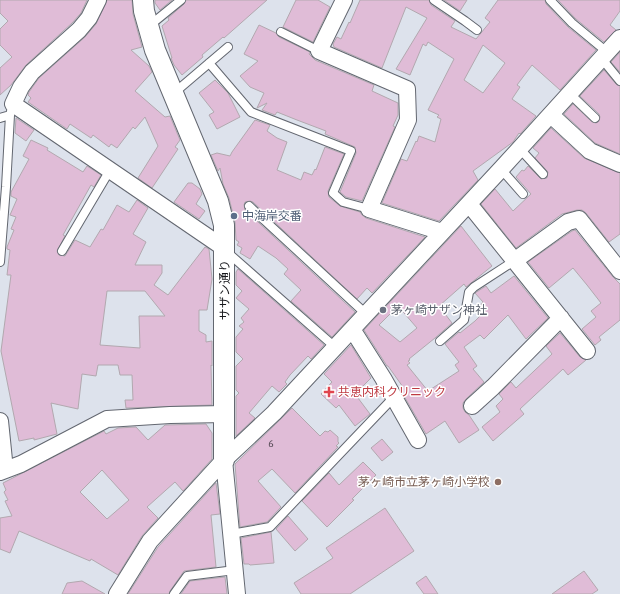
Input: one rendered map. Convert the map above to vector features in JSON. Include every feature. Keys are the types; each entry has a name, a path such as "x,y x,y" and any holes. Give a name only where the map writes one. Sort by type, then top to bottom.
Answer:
{"street":[{"path":"98,0 89,18 79,30 32,72 21,87 12,110 110,170 224,249"},
{"name":"サザン通り","path":"143,0 148,27 155,50 218,201 224,225 224,460 237,594"},
{"path":"344,0 319,51 407,90 408,120 369,209 442,232"},
{"path":"117,594 150,541 224,460 274,413 501,170 620,38"},
{"path":"551,115 590,151 620,164"},
{"path":"469,204 587,351"},
{"path":"514,261 568,222 578,219 620,271"},
{"path":"472,406 493,387 561,318"},
{"path":"352,329 394,397 418,440"},
{"path":"0,420 3,471 21,464 107,419 170,415 225,414"}],"lane":[{"path":"148,27 180,0"},
{"path":"434,0 477,30"},
{"path":"550,0 604,56 620,81"},
{"path":"281,32 319,51"},
{"path":"173,93 228,47"},
{"path":"209,63 251,112 351,151 333,193 343,202 369,209"},
{"path":"570,94 595,118"},
{"path":"0,118 12,110"},
{"path":"0,259 12,110"},
{"path":"520,149 543,174"},
{"path":"62,251 110,170"},
{"path":"501,170 523,194"},
{"path":"249,206 366,314"},
{"path":"224,249 335,347"},
{"path":"440,341 464,320 469,292 474,287 514,261"},
{"path":"231,534 270,527 394,397"},
{"path":"174,594 187,576 234,570"}],"building":[{"path":"0,0 87,0 81,13 72,23 26,65 11,85 0,95 0,68 12,57 0,45 0,29 8,21 0,13"},
{"path":"107,0 132,0 133,14 142,47 131,50 149,66 152,72 135,91 165,117 170,116 180,140 175,147 178,149 152,188 138,178 158,146 145,117 135,129 133,127 117,148 111,144 109,147 93,135 91,138 70,124 67,129 28,102 31,98 28,95 29,92 39,78 85,37 96,24"},
{"path":"155,0 172,0 160,10 155,3"},
{"path":"186,0 267,0 224,38 223,37 202,55 203,57 182,75 174,65 171,58 162,26 169,20 168,18 184,4"},
{"path":"296,0 318,0 330,7 313,42 283,27"},
{"path":"360,0 429,0 431,5 455,21 451,27 476,39 490,22 485,18 498,0 545,0 546,4 568,27 596,50 560,90 532,65 517,85 520,87 512,99 536,116 520,134 519,133 513,142 473,171 478,180 439,221 382,203 401,159 407,161 419,136 435,142 441,119 437,117 439,115 428,110 454,59 428,42 426,46 423,44 410,75 396,69 427,18 406,7 382,68 334,47 333,44 337,37 341,39 349,22 350,23","holes":["483,45 505,63 483,93 464,80"]},
{"path":"444,0 467,0 460,11"},
{"path":"558,0 620,0 620,11 610,25 616,30 604,42 576,19"},
{"path":"259,25 276,33 279,37 310,52 309,54 315,60 374,85 372,91 398,103 398,115 393,126 395,127 362,201 346,197 340,192 356,153 355,147 325,134 326,131 277,112 275,115 262,110 267,103 257,108 264,93 250,87 240,76 258,61 244,54"},
{"path":"620,52 620,72 611,62"},
{"path":"604,70 616,84 620,86 620,154 595,143 564,114 573,104 592,122 596,123 599,121 599,114 580,96"},
{"path":"215,80 228,93 240,117 217,129 209,115 214,112 199,93"},
{"path":"16,118 34,130 26,141 15,133"},
{"path":"255,120 270,125 267,131 277,138 287,142 277,170 301,180 304,172 312,175 315,169 316,170 325,147 344,154 328,191 329,197 340,206 360,212 366,218 425,237 372,293 367,288 357,299 253,202 245,202 245,210 355,312 332,337 291,301 301,290 284,274 288,269 276,258 258,246 250,259 240,253 242,248 237,245 239,242 236,240 235,222 229,198 223,184 220,168 218,171 211,155 217,153 230,156"},
{"path":"551,128 584,158 620,173 620,234 609,242 586,213 582,210 577,210 562,214 516,248 481,204 495,189 513,211 531,194 516,177 522,170 524,171 528,166 541,179 547,178 548,172 535,158 539,153 533,148"},
{"path":"31,140 48,148 47,150 83,172 87,166 101,175 94,187 91,185 63,235 65,236 57,251 59,255 65,256 75,240 90,247 101,229 103,230 117,205 129,212 137,200 148,208 133,234 146,242 135,265 162,265 162,273 154,285 168,295 205,247 209,249 212,279 207,310 199,310 199,331 206,335 206,342 212,341 212,405 126,408 125,400 133,400 132,375 120,375 118,365 98,365 96,376 82,374 78,409 51,403 57,434 34,440 34,438 19,441 1,351 11,275 7,275 10,250 7,249 7,247 14,230 11,229 16,217 10,215 17,199 11,196 11,192 29,159 23,156","holes":["107,291 145,291 165,316 139,316 140,348 100,345"]},
{"path":"188,183 192,183 200,189 202,194 196,204 205,211 199,219 174,202"},
{"path":"461,226 492,266 466,287 464,284 439,306 452,323 409,359 410,360 408,361 410,363 407,365 428,391 459,371 455,365 459,362 445,344 475,321 486,310 481,304 483,302 475,293 486,286 491,293 514,276 548,318 526,339 508,315 484,339 480,335 464,347 477,366 473,369 484,382 463,403 465,412 469,415 479,430 459,443 445,421 426,434 400,389 403,387 387,366 364,330","holes":["398,306 417,328 400,342 379,325"]},
{"path":"575,230 620,284 620,320 599,337 601,340 595,345 582,329 596,317 591,311 601,303 587,285 573,268 549,288 528,262"},
{"path":"238,269 324,345 311,359 308,356 290,375 285,382 287,384 279,392 272,386 249,413 255,418 236,436 236,396 239,393 236,390 236,366 243,359 236,352 236,337 243,329 239,326 244,322 241,318 249,309 236,298 242,291 236,285 236,272"},
{"path":"560,333 580,357 586,360 568,375 563,369 520,409 524,414 493,441 482,427 500,412 496,406 503,399 499,394 511,382 516,388 552,354 546,346"},
{"path":"351,345 371,378 355,394 370,414 355,426 339,405 336,408 321,394 332,382 324,374"},
{"path":"292,408 320,436 325,431 328,432 330,430 338,437 339,443 336,446 338,447 295,493 272,469 258,481 281,507 267,522 240,527 235,464"},
{"path":"206,424 212,433 212,459 183,491 175,482 147,507 158,518 142,536 118,575 91,559 90,561 19,531 10,553 0,549 0,518 12,516 5,501 8,500 4,492 6,490 3,483 104,431 106,434 118,428 136,427 148,440 165,425","holes":["102,470 129,500 107,519 80,492"]},
{"path":"382,439 393,452 382,461 371,448"},
{"path":"363,462 376,475 327,527 302,501 329,473 339,485"},
{"path":"216,483 220,514 211,515 216,567 184,571 169,594 128,594 158,547"},
{"path":"385,508 414,551 350,594 301,594 294,583 333,558 326,548"},
{"path":"288,516 308,539 295,551 276,529"},
{"path":"271,532 274,563 244,564 241,538"},
{"path":"584,571 598,590 592,594 552,594"},
{"path":"426,576 438,594 424,594 416,583"},
{"path":"225,577 227,594 181,594 190,581"},
{"path":"82,581 105,594 62,594 67,583"}],"place":[{"name":"中海岸交番","path":"234,216"},
{"name":"茅ヶ崎サザン神社","path":"383,310"},
{"name":"共恵内科クリニック","path":"329,392"},
{"name":"茅ヶ崎市立茅ヶ崎小学校","path":"498,482"}]}
